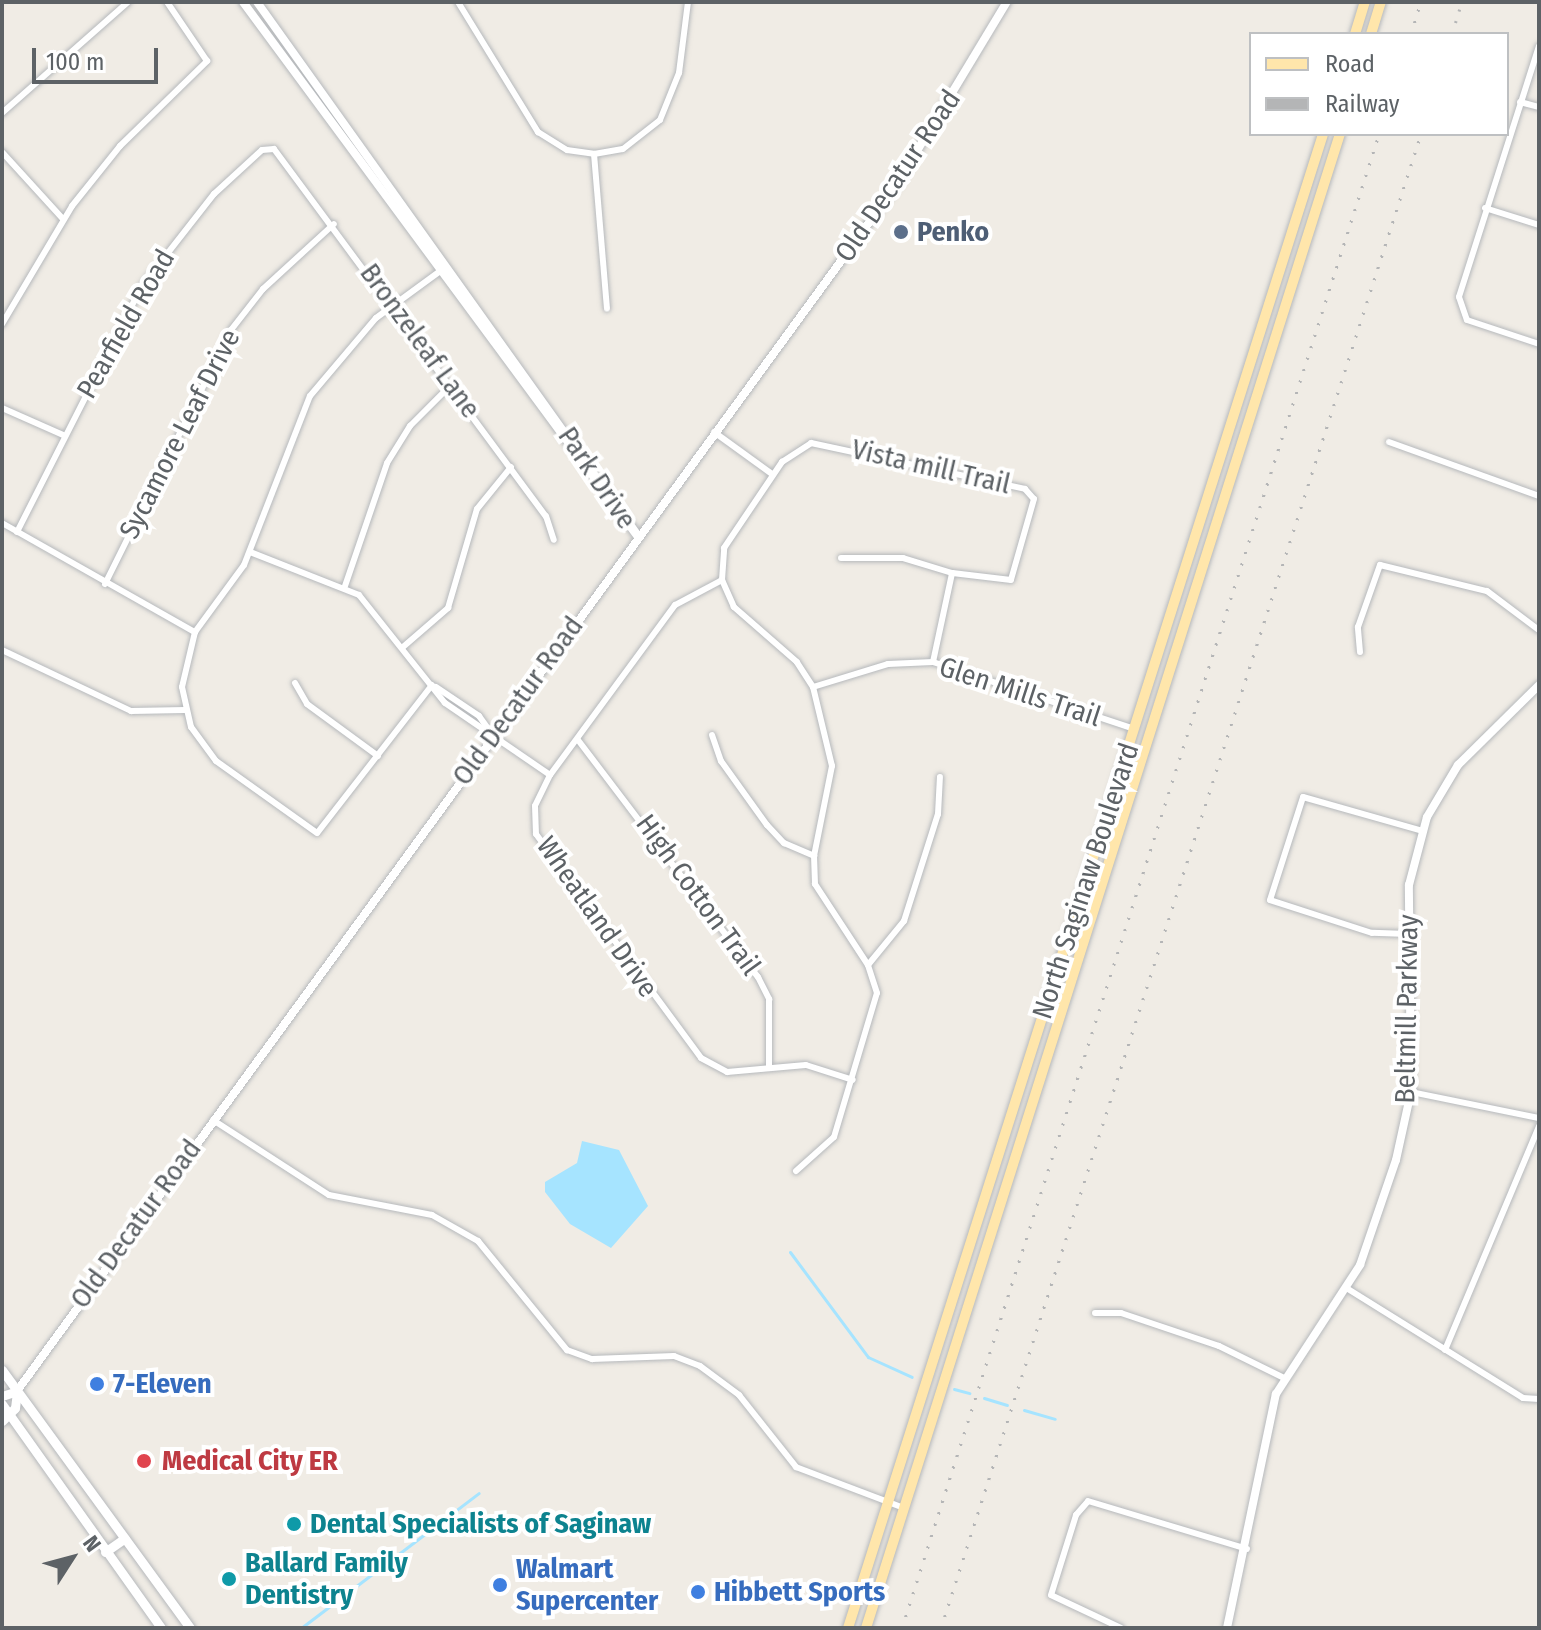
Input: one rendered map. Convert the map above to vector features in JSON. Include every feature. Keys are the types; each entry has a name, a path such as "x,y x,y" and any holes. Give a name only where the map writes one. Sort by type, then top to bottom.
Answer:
{"main road":[{"path":"1356,32 1365,2"},
{"path":"1372,32 1381,2"},
{"name":"North Saginaw Boulevard","path":"848,1628 1322,136"},
{"name":"North Saginaw Boulevard","path":"866,1628 1339,136"},
{"path":"2,1370 190,1628"},
{"path":"2,1396 17,1391"},
{"name":"Old Decatur Road","path":"6,1418 17,1391"},
{"path":"2,1404 6,1418 161,1628"},
{"path":"105,1552 125,1538"}],"street":[{"path":"2,113 128,2"},
{"path":"2,324 63,219 120,146 207,61 167,2"},
{"name":"Park Drive","path":"243,2 638,537"},
{"name":"Park Drive","path":"257,2 443,269"},
{"path":"458,2 538,132 567,150 594,154 623,149 660,120 679,73 688,2"},
{"name":"Old Decatur Road","path":"17,1391 212,1119 897,184 1007,2"},
{"path":"1509,135 1539,46"},
{"path":"1520,102 1539,107"},
{"path":"1509,136 1485,208 1460,309 1467,320 1539,344"},
{"name":"Bronzeleaf Lane","path":"274,149 334,224 511,467 546,516 554,540"},
{"name":"Pearfield Road","path":"17,532 63,435 177,234 262,150 274,149"},
{"path":"2,152 63,219"},
{"path":"594,154 607,308"},
{"path":"1485,208 1539,225"},
{"name":"Sycamore Leaf Drive","path":"105,584 231,330 263,289 334,224"},
{"path":"432,685 317,833 216,761 185,710 183,669 195,632 250,552 286,442 310,396 393,304 443,269"},
{"path":"2,298 12,304"},
{"path":"345,586 387,463 410,426 451,385"},
{"path":"2,408 63,435"},
{"path":"714,432 772,474 729,535 722,580 743,620 797,662 813,687 832,766 814,856 820,897 868,965 877,1007 834,1137 796,1171"},
{"path":"1389,442 1539,496"},
{"name":"Vista mill Trail","path":"772,474 803,446 835,445 1025,489 1034,499 1011,580 952,573"},
{"path":"403,647 448,608 477,509 511,467"},
{"path":"2,523 105,584 195,632"},
{"path":"250,552 345,586 375,609 432,685 473,728 493,735 550,775"},
{"path":"841,558 903,558 952,573 933,662"},
{"path":"1360,652 1358,627 1380,565 1487,591 1539,630"},
{"name":"Wheatland Drive","path":"722,580 675,605 550,775 533,814 542,846 692,1049 727,1072 806,1065 853,1080"},
{"path":"2,650 131,711 185,710"},
{"name":"Glen Mills Trail","path":"813,687 888,664 933,662 1134,729"},
{"path":"295,683 307,704 378,756"},
{"path":"432,685 479,716 493,735"},
{"name":"Beltmill Parkway","path":"1227,1628 1247,1549 1268,1420 1284,1378 1348,1289 1380,1217 1411,1092 1409,885 1423,831 1458,765 1539,685"},
{"path":"712,735 721,761 767,825 784,843 814,856"},
{"name":"High Cotton Trail","path":"578,740 758,977 769,999 769,1068"},
{"path":"868,965 904,921 938,814 940,777"},
{"path":"1408,934 1372,933 1270,900 1303,797 1423,831"},
{"path":"1411,1092 1539,1118"},
{"path":"212,1119 329,1195 432,1215 478,1241 567,1350 592,1359 674,1356 700,1366 739,1395 796,1467 904,1508"},
{"path":"1445,1350 1539,1126"},
{"path":"1348,1289 1523,1398 1539,1399"},
{"path":"1095,1313 1135,1318 1284,1378"},
{"path":"1121,1628 1051,1595 1076,1515 1088,1501 1247,1549"}],"water":[{"path":"582,1141 619,1150 648,1206 611,1248 570,1224 545,1192 545,1182 577,1163"}],"waterway":[{"path":"790,1252 868,1357 912,1377"},
{"path":"954,1389 969,1393"},
{"path":"984,1398 1007,1405"},
{"path":"1024,1410 1055,1419"},
{"path":"301,1628 479,1493"}],"railway":[{"path":"1412,32 1421,2"},
{"path":"1453,32 1462,2"},
{"path":"902,1628 1378,136"},
{"path":"941,1628 1420,136"}],"place":[{"name":"Penko","path":"901,232"},
{"name":"7-Eleven","path":"97,1384"},
{"name":"Medical City ER","path":"144,1461"},
{"name":"Dental Specialists of Saginaw","path":"294,1524"},
{"name":"Ballard Family Dentistry","path":"229,1579"},
{"name":"Walmart Supercenter","path":"500,1585"},
{"name":"Hibbett Sports","path":"698,1592"}]}
